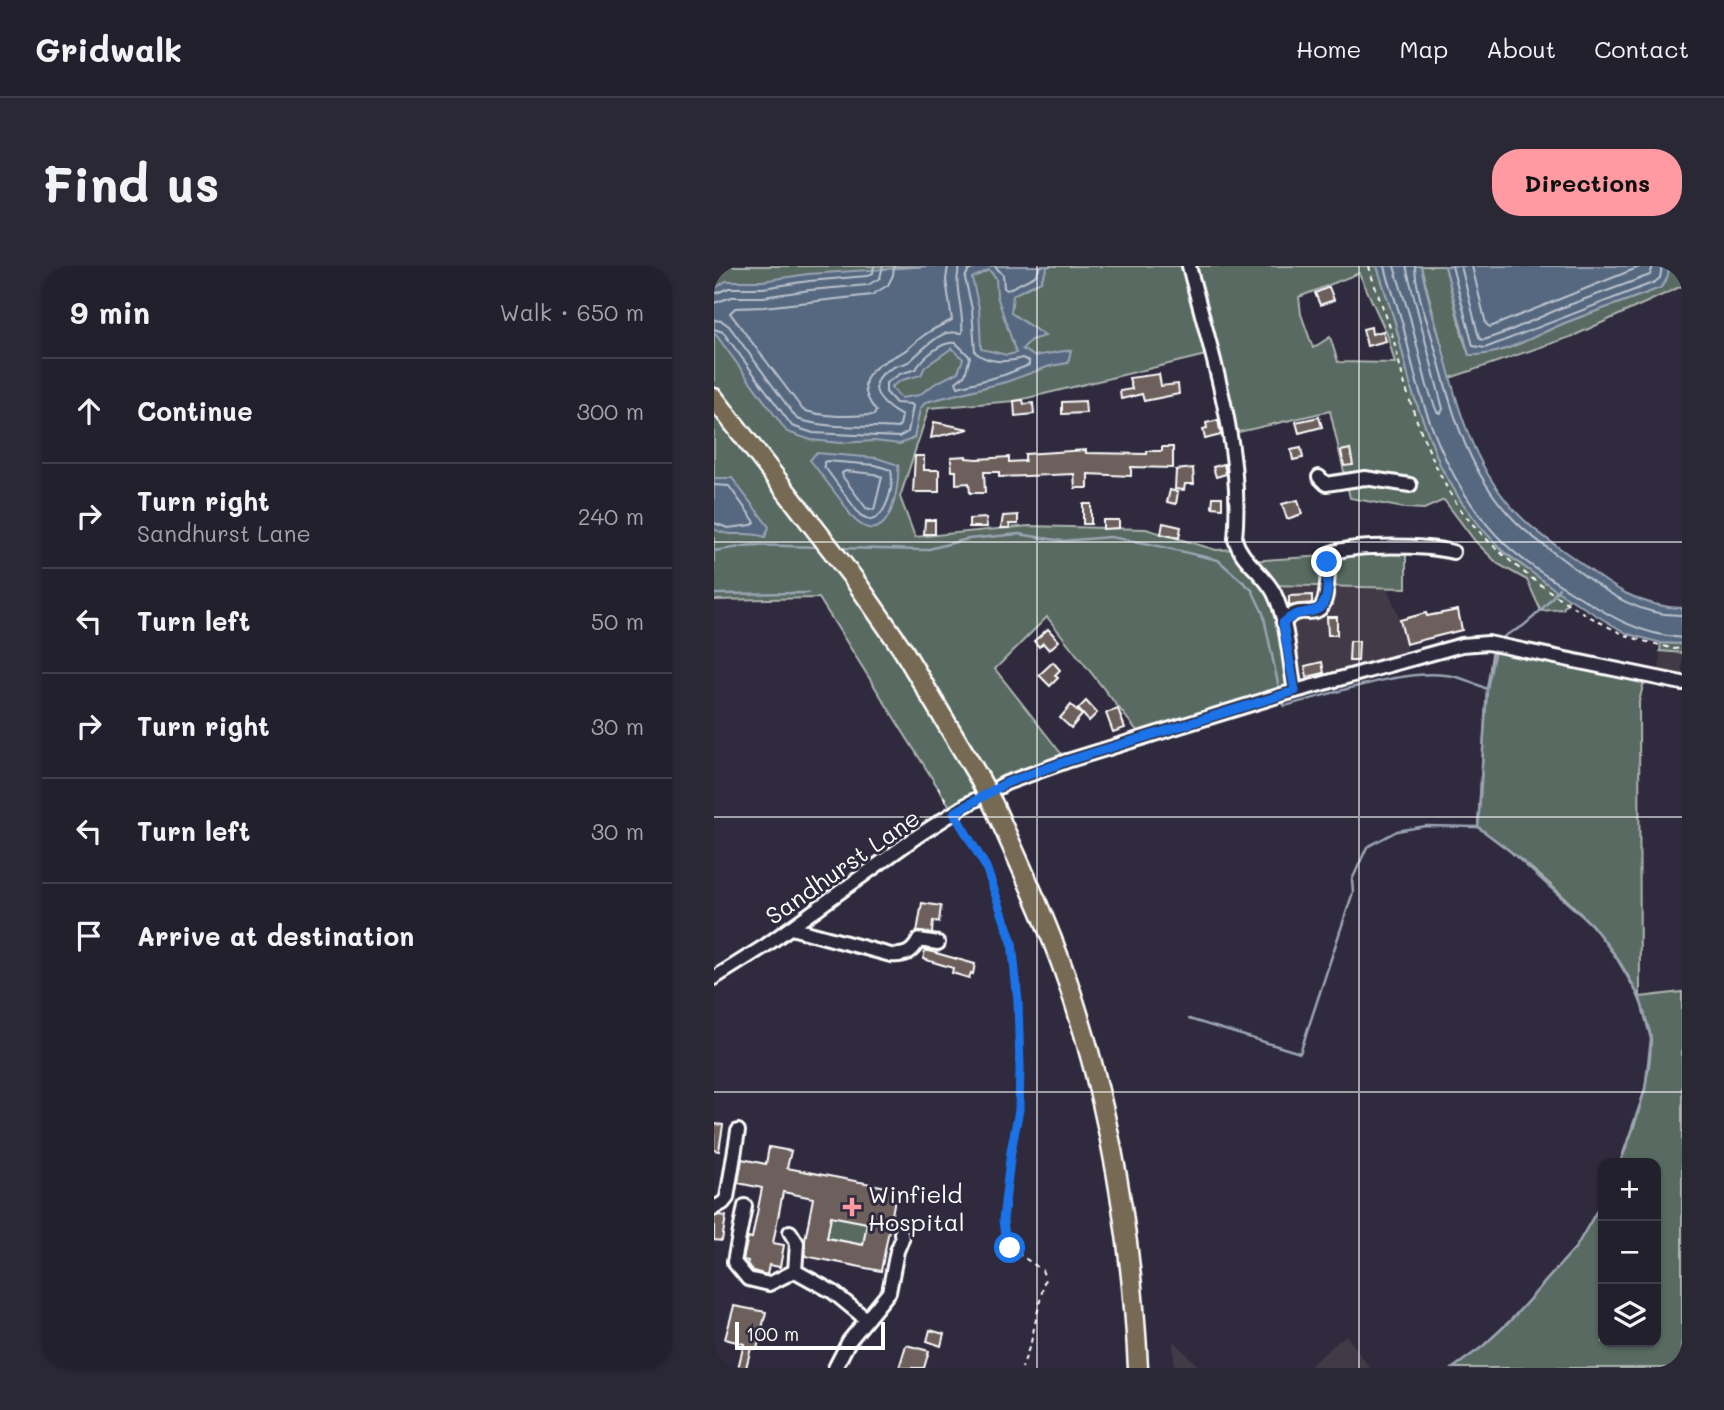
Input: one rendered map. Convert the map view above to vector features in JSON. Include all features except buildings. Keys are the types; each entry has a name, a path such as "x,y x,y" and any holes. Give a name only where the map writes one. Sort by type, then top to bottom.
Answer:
{"highway":[{"path":"714,398 875,609 903,650 993,804 1033,894 1074,1000 1104,1110 1121,1191 1136,1325 1138,1368"}],"street":[{"path":"1189,266 1230,434 1236,472 1235,539 1238,549 1273,591 1283,623 1295,691"},
{"path":"1319,477 1326,484 1366,478 1410,485"},
{"path":"1283,623 1296,612 1317,611 1323,606 1326,598 1327,562 1331,553 1411,546 1453,552"},
{"name":"Sandhurst Lane","path":"714,978 791,928 919,835 1014,780 1067,761 1295,691 1462,645 1488,643 1682,683"},
{"path":"791,928 891,955 905,956 914,949 919,940 938,943"},
{"path":"714,1208 727,1198 738,1131"},
{"path":"745,1206 734,1262 748,1279 769,1284 796,1271"},
{"path":"790,1232 797,1243 796,1271"},
{"path":"835,1368 849,1341 889,1292 902,1239 901,1233"},
{"path":"796,1271 833,1292 866,1319"}],"path":[{"path":"1369,266 1391,331 1406,388 1428,446 1447,489 1483,535 1500,553 1593,619 1626,635 1674,649 1682,648"},
{"path":"1443,493 1447,489"},
{"path":"939,788 946,799"},
{"path":"954,813 986,867 1012,942 1018,1002 1019,1110 1003,1220 1010,1248 1042,1270 1045,1278 1031,1342 1022,1368"}],"shaded area":[{"path":"1268,585 1387,588 1400,620 1409,660 1295,691"},
{"path":"1660,651 1682,653 1682,683 1659,680"},
{"path":"1346,1335 1370,1368 1307,1368"},
{"path":"1173,1341 1200,1368 1174,1368"}],"green space":[{"path":"714,266 1377,266 1395,322 1412,391 1441,467 1461,501 1502,551 1569,599 1563,609 1541,611 1527,580 1498,564 1475,541 1444,500 1424,509 1350,498 1330,411 1230,434 1210,354 1015,401 929,408 900,497 915,537 1029,526 1146,529 1216,550 1238,549 1248,561 1406,551 1406,588 1269,585 1273,591 1295,691 1142,737 1047,617 995,669 1067,761 954,813 819,598 714,600","holes":["1359,273 1387,334 1395,363 1338,362 1330,337 1313,348 1301,314 1299,297"]},
{"path":"1421,266 1445,266 1469,355 1495,352 1520,344 1567,322 1660,288 1666,281 1668,266 1682,266 1682,286 1573,336 1450,378"},
{"path":"1661,643 1682,644 1682,653 1660,651"},
{"path":"1498,644 1645,677 1639,702 1640,997 1682,992 1682,1368 1453,1368 1482,1347 1510,1321 1576,1247 1598,1209 1598,1347 1661,1347 1661,1158 1622,1158 1645,1087 1650,1032 1636,990 1601,936 1554,887 1478,827 1487,689 1492,654"},
{"path":"831,1216 867,1223 863,1245 827,1238"}],"water":[{"path":"930,266 1048,266 1041,281 1013,295 1011,313 1045,336 1031,340 1022,349 1034,356 1071,350 1068,363 926,402 920,409 914,438 900,444 811,440 787,432 714,332 714,289 726,281 762,281 808,274","holes":["989,270 996,278 997,296 1016,353 1007,355 981,349 979,308 972,278","952,348 963,359 958,372 919,395 901,398 891,387 902,380 921,375 925,367"]},
{"path":"1377,266 1421,266 1461,414 1480,459 1506,500 1536,530 1614,587 1653,604 1682,608 1682,644 1661,643 1628,634 1557,591 1503,551 1484,531 1461,501 1441,467 1412,391 1395,322"},
{"path":"1445,266 1668,266 1668,272 1666,281 1660,288 1567,322 1519,344 1495,352 1469,355"},
{"path":"816,453 877,458 898,465 895,500 885,522 868,528 854,519 810,460"},
{"path":"714,478 732,478 769,527 765,537 714,529"}],"waterway":[{"path":"839,548 925,550 968,539 1019,534 1062,541 1110,537 1218,560 1252,590 1263,613 1280,693"},
{"path":"714,551 752,545 819,547"},
{"path":"1500,641 1533,618 1559,588"},
{"path":"714,594 808,593"},
{"path":"1495,650 1487,689 1478,827 1510,851 1592,925 1616,957 1640,998 1651,1039 1645,1090 1622,1158"},
{"path":"1282,699 1284,706 1371,683 1417,675 1456,677 1487,689"},
{"path":"1189,1019 1300,1053 1353,892 1352,880 1367,847 1397,831 1426,826 1476,827"},
{"path":"1453,1368 1482,1347 1510,1321 1576,1247 1598,1209"}],"place":[{"name":"Winfield Hospital","path":"852,1207"}],"route":[{"path":"1010,1248 1003,1220 1019,1110 1020,1066 1018,1002 1012,942 995,886 954,813 1006,783 1067,761 1295,691 1283,623 1296,612 1317,611 1323,606 1326,598 1327,562"}]}
